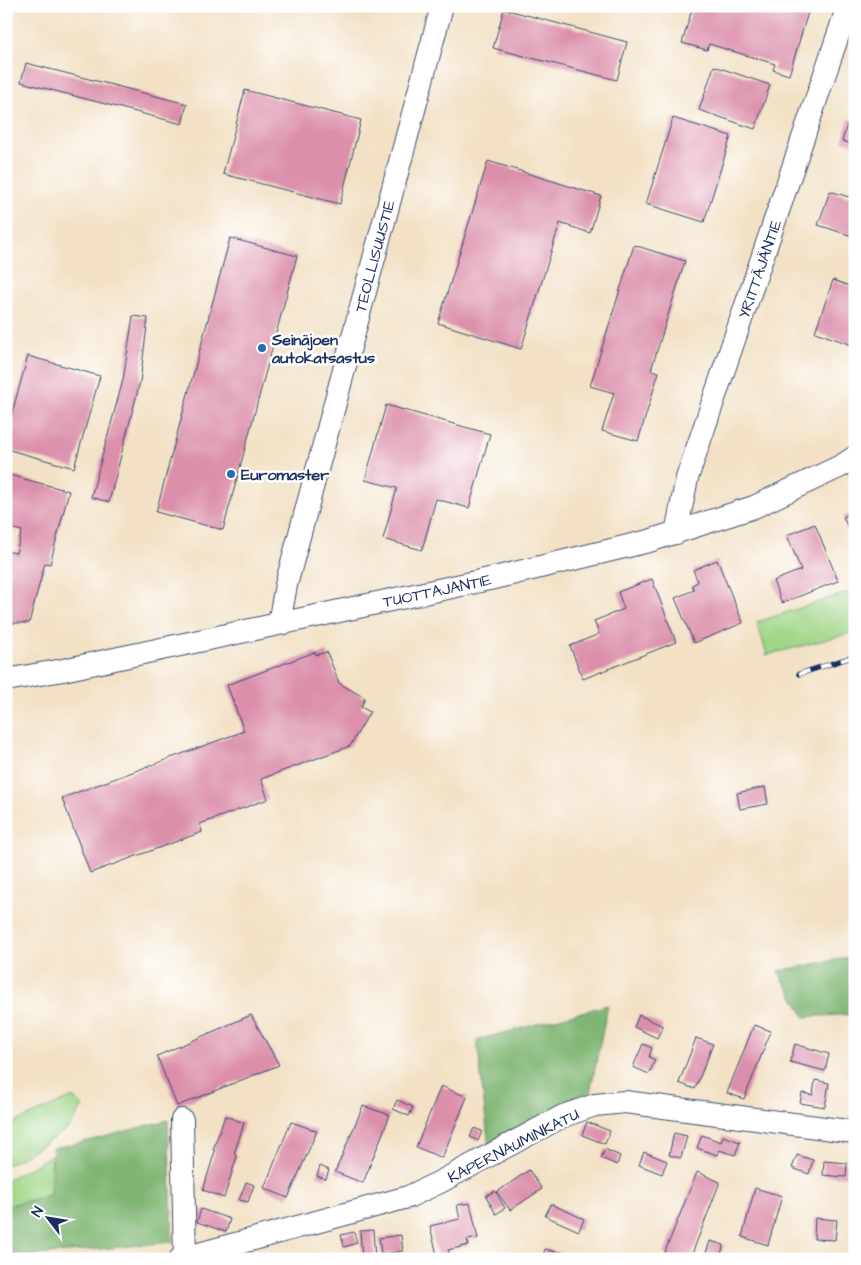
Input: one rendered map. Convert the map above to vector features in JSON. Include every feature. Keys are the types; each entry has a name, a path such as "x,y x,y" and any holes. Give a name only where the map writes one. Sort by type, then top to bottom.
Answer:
{"street":[{"name":"TEOLLISUUSTIE","path":"279,623 286,586 442,6"},
{"name":"YRITTÄJÄNTIE","path":"676,533 687,478 848,6"},
{"name":"TUOTTAJANTIE","path":"6,680 63,670 494,578 676,533 754,507 843,465 855,457"},
{"name":"KAPERNAUMINKATU","path":"180,1259 408,1197 440,1182 563,1116 595,1105 625,1102 855,1132"},
{"path":"182,1120 185,1259"}],"green space":[{"path":"855,590 855,632 767,655 757,622"},
{"path":"855,956 855,1014 805,1017 778,971"},
{"path":"608,1005 589,1098 489,1149 477,1040"},
{"path":"73,1097 83,1106 69,1128 21,1158 6,1165 6,1126"},
{"path":"168,1120 173,1242 6,1258 6,1206 50,1195 53,1148"},
{"path":"52,1154 50,1195 6,1206 6,1180 36,1165"}],"building":[{"path":"660,6 674,6 673,10"},
{"path":"693,6 810,6 789,75 773,70 775,64 709,44 707,50 682,43"},
{"path":"504,9 627,42 617,80 493,48"},
{"path":"26,63 187,104 182,124 21,82"},
{"path":"714,66 770,85 755,129 699,110"},
{"path":"245,90 361,120 340,204 223,174"},
{"path":"673,118 731,136 704,222 646,204"},
{"path":"849,119 855,120 855,145 842,141"},
{"path":"488,161 601,196 590,233 560,223 521,349 438,323"},
{"path":"830,191 855,199 855,237 818,225"},
{"path":"230,238 297,256 223,530 156,512"},
{"path":"634,245 685,261 651,370 659,372 638,441 602,431 614,393 590,386"},
{"path":"833,280 855,288 855,346 815,332"},
{"path":"133,316 148,318 140,382 109,502 91,497 123,380"},
{"path":"28,356 100,376 74,468 6,449 6,434"},
{"path":"386,405 490,434 469,508 436,499 422,550 383,539 397,488 365,480"},
{"path":"6,474 69,491 50,564 45,563 29,623 6,623 6,551 16,553 22,531 6,527"},
{"path":"855,512 855,543 843,517"},
{"path":"815,524 838,581 782,603 773,581 801,570 787,535"},
{"path":"717,560 743,623 694,643 675,598 694,590 692,585 698,582 693,570"},
{"path":"652,579 676,642 583,679 570,646 599,634 594,621 624,609 618,592"},
{"path":"315,652 316,655 327,652 339,683 365,698 361,707 370,712 350,746 261,779 268,799 200,824 202,832 90,873 62,798 244,731 227,685"},
{"path":"765,787 768,804 740,809 737,793"},
{"path":"251,1015 279,1065 177,1106 157,1056"},
{"path":"639,1015 663,1026 657,1038 634,1027"},
{"path":"754,1025 771,1031 744,1099 727,1093"},
{"path":"696,1038 713,1044 695,1089 679,1083"},
{"path":"643,1044 652,1048 649,1057 655,1060 649,1074 633,1067"},
{"path":"795,1044 829,1054 825,1071 790,1062"},
{"path":"815,1080 829,1083 825,1107 800,1103 802,1093 813,1095"},
{"path":"441,1086 467,1097 442,1158 416,1147"},
{"path":"397,1100 413,1107 409,1116 393,1109"},
{"path":"363,1106 390,1115 363,1183 335,1172"},
{"path":"225,1116 244,1123 234,1154 237,1156 224,1198 203,1190 215,1151 213,1150"},
{"path":"291,1122 317,1131 288,1198 264,1188"},
{"path":"587,1122 610,1131 605,1144 582,1135"},
{"path":"474,1128 482,1131 478,1141 470,1137"},
{"path":"674,1133 687,1136 681,1158 669,1155"},
{"path":"702,1135 721,1142 723,1136 740,1142 735,1155 719,1150 717,1155 697,1148"},
{"path":"605,1149 620,1156 617,1165 601,1158"},
{"path":"644,1152 667,1161 662,1174 639,1165"},
{"path":"797,1155 813,1160 809,1174 792,1168"},
{"path":"824,1161 847,1163 846,1177 823,1175"},
{"path":"320,1166 329,1170 326,1179 317,1176"},
{"path":"529,1170 542,1189 510,1210 497,1192"},
{"path":"697,1172 720,1182 690,1259 676,1259 664,1254"},
{"path":"246,1182 254,1185 248,1202 239,1200"},
{"path":"755,1188 782,1196 768,1245 742,1237"},
{"path":"495,1191 505,1208 496,1214 486,1196"},
{"path":"470,1203 478,1238 467,1240 469,1245 448,1250 450,1259 438,1259 430,1226 460,1219 457,1205"},
{"path":"551,1204 584,1219 579,1231 545,1216"},
{"path":"201,1209 230,1219 226,1232 197,1222"},
{"path":"815,1218 837,1220 835,1240 814,1239"},
{"path":"373,1230 375,1259 362,1259 360,1231"},
{"path":"354,1232 357,1243 344,1247 341,1235"},
{"path":"401,1235 403,1251 381,1254 379,1238"},
{"path":"710,1241 724,1245 719,1259 705,1256"},
{"path":"545,1249 565,1254 564,1259 542,1259"}],"railway":[{"path":"799,674 855,656"}],"place":[{"name":"Seinäjoen autokatsastus","path":"262,348"},
{"name":"Euromaster","path":"231,474"}]}
